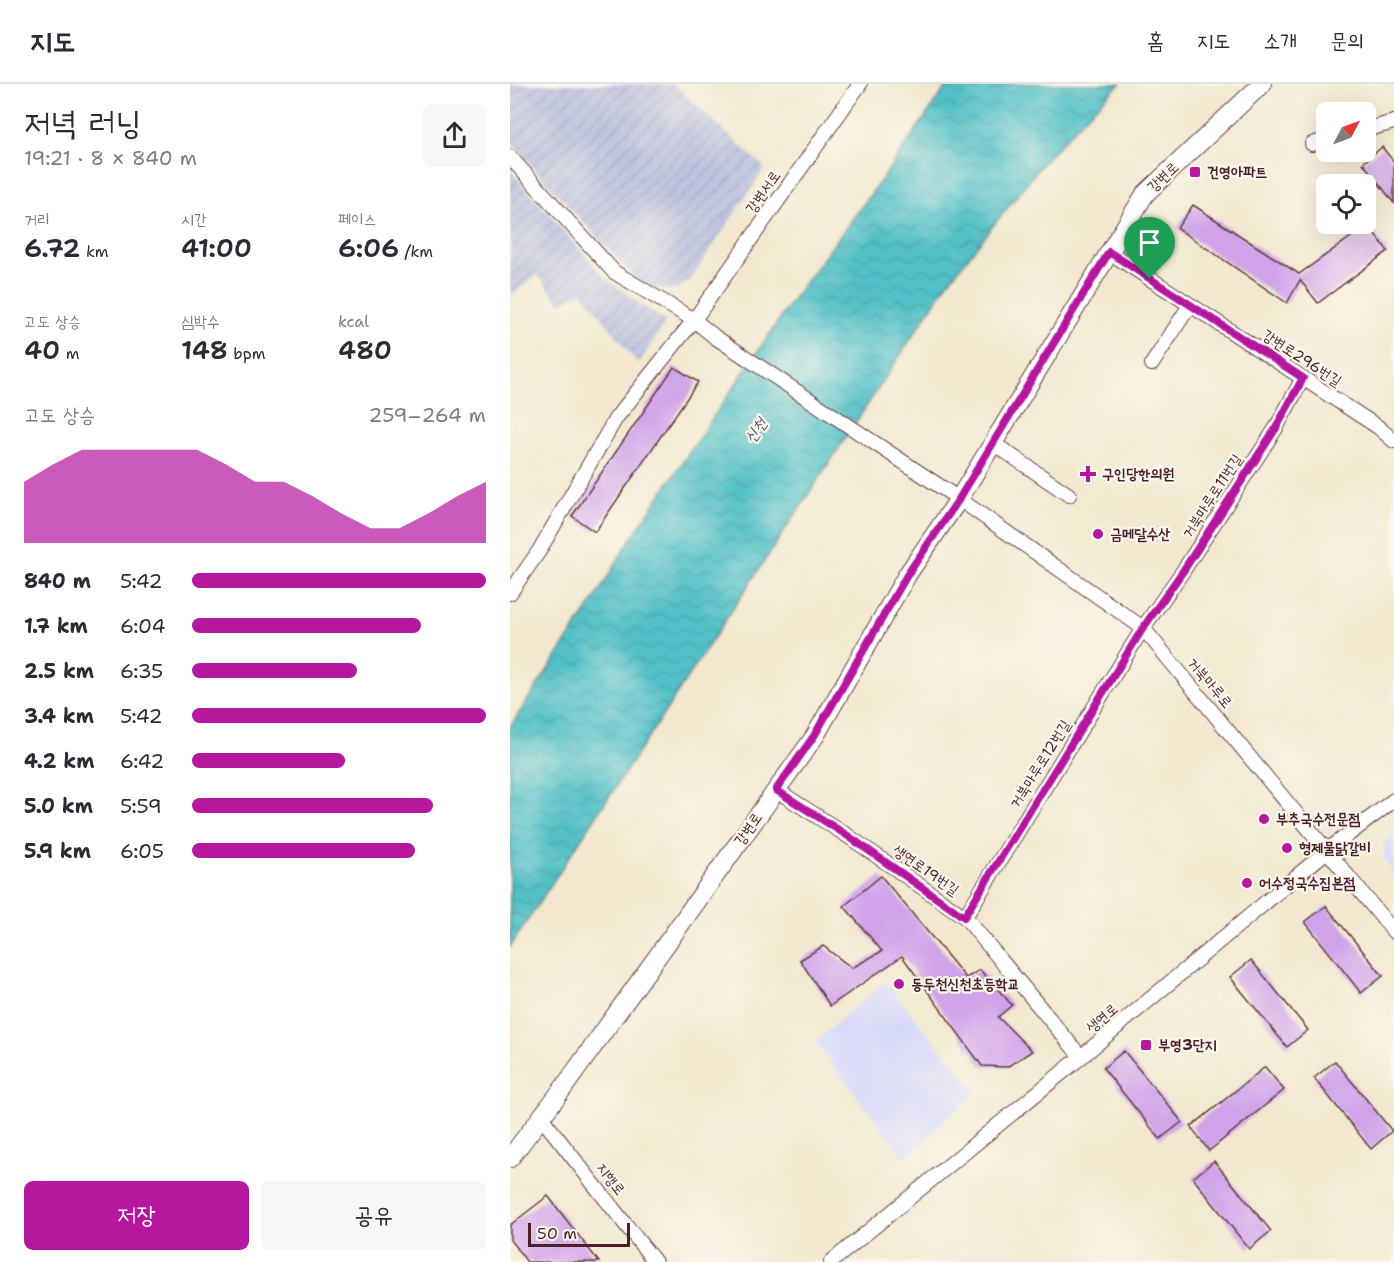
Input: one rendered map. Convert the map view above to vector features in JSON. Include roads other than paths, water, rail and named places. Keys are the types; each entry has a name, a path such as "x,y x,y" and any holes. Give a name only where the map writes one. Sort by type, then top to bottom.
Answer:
{"main road":[{"name":"강변로","path":"510,1158 564,1087 814,736 907,575 959,499 1144,194 1262,84"}],"street":[{"name":"강변서로","path":"510,593 539,551 616,417 694,320 860,84"},
{"path":"1376,127 1394,122"},
{"path":"1312,144 1316,143"},
{"name":"거북마루로","path":"510,157 614,272 694,320 715,337 959,499 1143,628 1394,932"},
{"name":"강변로296번길","path":"1109,252 1378,427 1394,441"},
{"path":"1152,364 1190,305"},
{"name":"거북마루로11번길","path":"1143,628 1270,438 1303,378"},
{"path":"993,443 1069,495"},
{"name":"거북마루로12번길","path":"964,917 1143,628"},
{"name":"생연로19번길","path":"776,790 848,836 964,917 1081,1057"},
{"name":"생연로","path":"831,1262 1328,850 1394,800"},
{"name":"지행로","path":"540,1117 655,1262"}],"water":[{"name":"신천","path":"948,84 1120,84 1086,116 1042,164 947,284 510,947 510,727 596,597 628,543 796,295 888,171"}],"place":[{"name":"건영아파트","path":"1195,172"},
{"name":"구인당한의원","path":"1088,474"},
{"name":"금메달수산","path":"1098,534"},
{"name":"부추국수전문점","path":"1264,819"},
{"name":"형제물닭갈비","path":"1287,848"},
{"name":"어수정국수집본점","path":"1247,883"},
{"name":"동두천신천초등학교","path":"899,984"},
{"name":"부영3단지","path":"1146,1045"}]}
